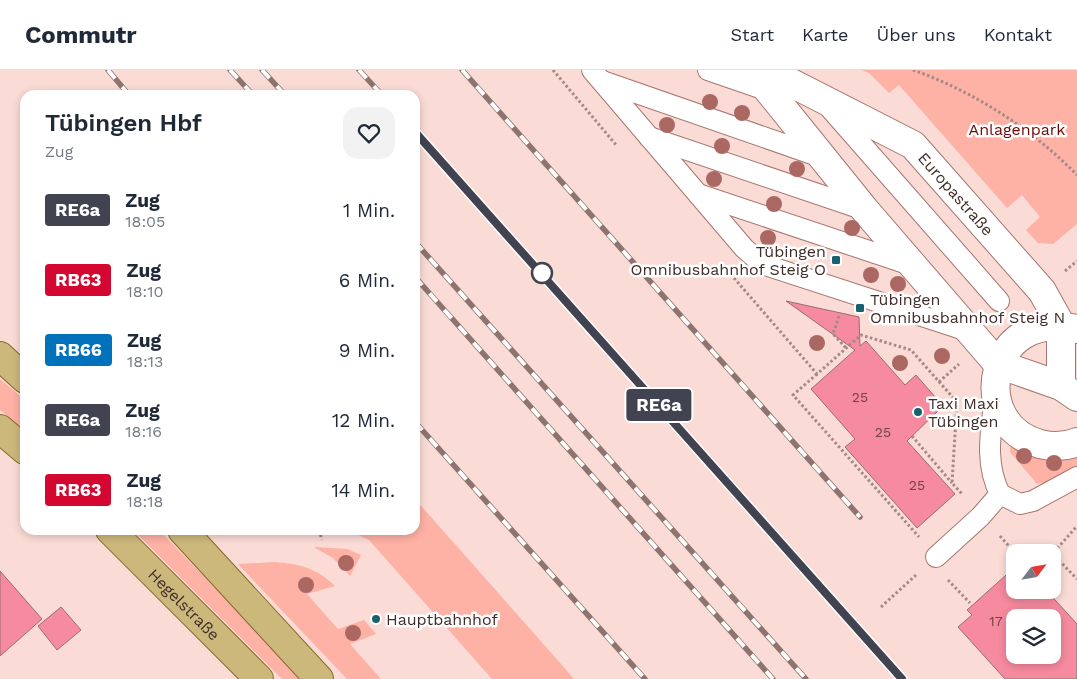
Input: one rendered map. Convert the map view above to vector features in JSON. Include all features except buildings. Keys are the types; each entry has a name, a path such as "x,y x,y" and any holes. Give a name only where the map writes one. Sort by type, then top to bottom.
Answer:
{"main road":[{"path":"0,356 20,374"},
{"path":"0,429 20,446"},
{"name":"Hegelstraße","path":"115,535 259,679"},
{"path":"187,535 320,679"}],"street":[{"name":"Europastraße","path":"761,76 820,97 913,145 1042,291 1069,327 1069,392 998,364"},
{"path":"761,76 821,157 998,364"},
{"path":"1069,327 1042,326 1026,332 1014,340 998,364 995,395 1003,416 1009,424 1015,431 1031,442 1050,446 1069,446 1077,442"}],"lane":[{"path":"708,70 761,76"},
{"path":"597,76 744,248 762,264 972,333"},
{"path":"597,76 821,157"},
{"path":"820,97 999,301"},
{"path":"649,137 865,210"},
{"path":"698,194 914,266"},
{"path":"995,395 989,451 990,467 1000,494 1020,504 1033,501 1077,477"},
{"path":"936,557 982,516 1000,494"}],"path":[{"path":"553,70 619,148"},
{"path":"913,70 964,93 1002,115 1050,148 1077,175"},
{"path":"732,277 817,374"},
{"path":"841,311 833,334 846,348"},
{"path":"936,557 793,395 861,334 910,350 957,402 952,483"},
{"path":"912,436 1008,544"},
{"path":"1060,544 1077,526"},
{"path":"320,535 322,540"},
{"path":"1061,561 1077,579"},
{"path":"881,607 910,581"}],"green space":[{"name":"Anlagenpark","path":"861,70 1077,70 1077,224 1053,244 1038,243 1026,230 1040,217 1022,195 1007,208 899,85 889,93 869,73"},
{"path":"0,379 20,396 20,427 0,410"},
{"path":"1011,442 1077,451 1077,466 1048,482 1037,484 1010,452"},
{"path":"420,505 574,679 492,679 369,540 358,535 420,535"},
{"path":"138,535 164,535 303,679 282,679"},
{"path":"315,547 347,549 361,555 350,576 333,558"},
{"path":"275,562 307,568 321,575 335,586 307,594 338,629 364,620 376,634 350,644 381,679 347,679 238,564"}],"railway":[{"path":"108,70 125,90"},
{"path":"230,70 248,90"},
{"path":"262,70 280,90"},
{"path":"359,70 377,90"},
{"path":"462,70 860,517"},
{"path":"420,138 902,679"},
{"path":"420,248 806,679"},
{"path":"420,283 773,679"},
{"path":"420,428 645,679"}],"train":[{"name":"RE6a","path":"420,138 902,679"}],"place":[{"name":"Tübingen Omnibusbahnhof Steig O","path":"836,260"},
{"name":"Tübingen Omnibusbahnhof Steig N","path":"860,308"},
{"name":"Taxi Maxi Tübingen","path":"918,412"},
{"name":"Hauptbahnhof","path":"376,619"}]}
